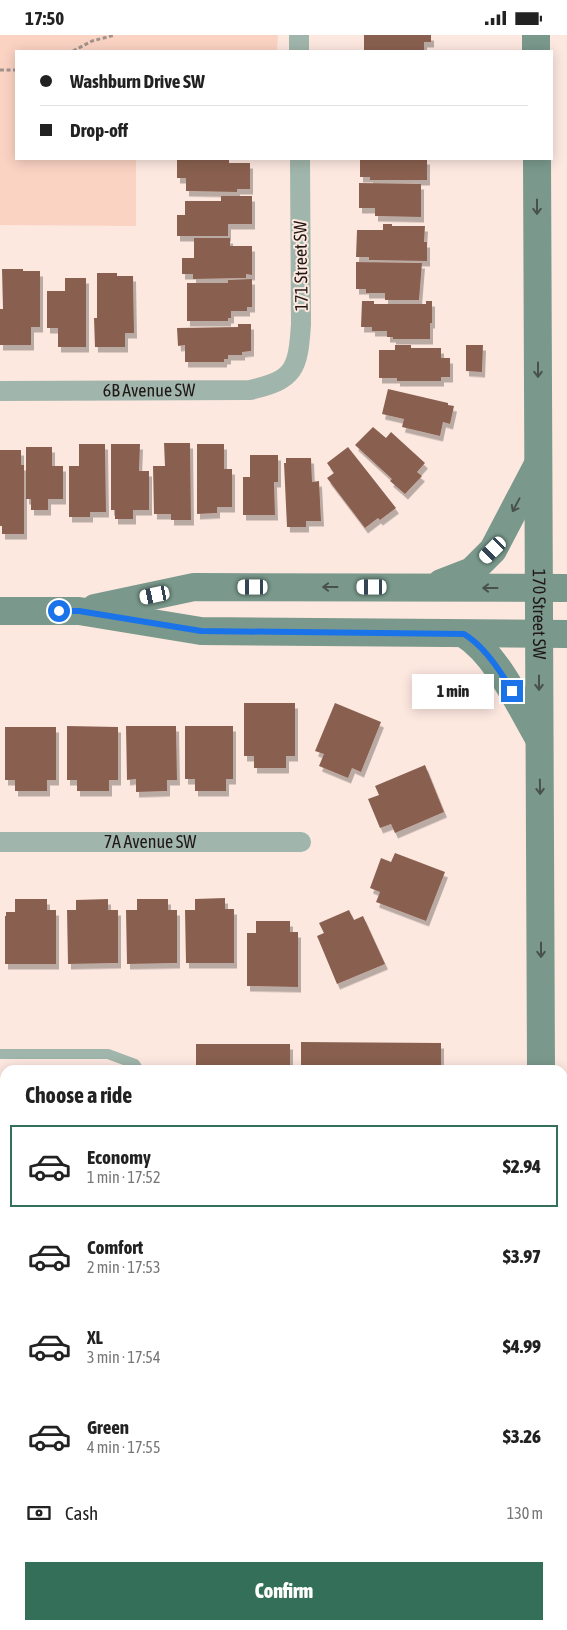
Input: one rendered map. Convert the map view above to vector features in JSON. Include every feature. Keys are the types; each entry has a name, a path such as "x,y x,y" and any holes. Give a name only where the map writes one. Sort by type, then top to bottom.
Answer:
{"main road":[{"path":"536,35 536,50"},
{"name":"170 Street SW","path":"537,160 541,1065"},
{"path":"431,588 472,571 493,550 539,462"},
{"path":"79,611 194,587 567,588"},
{"path":"0,611 79,611 201,631 567,634"},
{"path":"464,634 475,641 502,675 539,738"}],"street":[{"path":"298,35 299,50"},
{"name":"171 Street SW","path":"291,371 300,344 301,324 300,160"},
{"name":"6B Avenue SW","path":"0,391 250,390 283,380 291,371"},
{"name":"7A Avenue SW","path":"0,842 301,842"}],"lane":[{"path":"0,1054 108,1054 136,1065"}],"path":[{"path":"75,50 92,41 115,35"},
{"path":"0,70 15,70"}],"shaded area":[{"path":"0,35 278,35 277,50 15,50 15,160 136,160 136,226 0,225"}],"building":[{"path":"364,35 431,35 431,42 424,42 424,50 364,50"},
{"path":"177,160 229,160 229,163 250,163 250,189 237,189 237,192 186,191 186,178 177,178"},
{"path":"360,160 427,160 427,180 370,180 370,177 360,177"},
{"path":"359,183 421,184 421,217 375,216 375,208 359,208"},
{"path":"221,196 252,196 252,224 228,224 228,236 177,236 177,215 185,215 185,201 221,201"},
{"path":"383,224 392,224 392,226 425,226 424,242 427,242 427,261 369,260 369,257 356,257 357,230 383,230"},
{"path":"194,238 230,238 230,246 252,246 252,275 246,274 246,278 193,279 193,274 182,274 182,258 194,258"},
{"path":"356,262 422,263 419,300 385,300 385,293 366,293 366,289 356,289"},
{"path":"2,269 40,271 40,327 31,327 31,345 0,345 0,309 3,309"},
{"path":"97,273 117,273 117,276 133,276 134,333 125,333 125,347 95,347 94,318 97,318"},
{"path":"65,278 86,278 86,347 58,347 58,328 47,328 47,291 65,291"},
{"path":"252,279 252,307 247,307 247,311 231,311 231,318 228,318 228,321 187,321 187,283 228,283 228,280"},
{"path":"362,301 374,301 374,304 426,304 426,301 432,301 430,339 393,339 393,337 387,337 387,331 372,331 372,327 361,327"},
{"path":"238,324 251,324 251,351 242,352 242,355 228,355 228,359 224,359 224,362 185,362 185,345 178,346 177,328 238,327"},
{"path":"395,345 411,345 411,348 441,348 441,358 450,358 450,377 441,377 441,381 397,381 397,378 379,378 379,350 395,350"},
{"path":"466,345 483,345 482,372 466,371"},
{"path":"388,389 454,406 450,424 443,422 440,436 402,427 404,419 382,414"},
{"path":"373,427 386,438 391,432 425,463 417,472 422,476 405,494 390,481 392,479 355,445"},
{"path":"164,443 190,443 191,520 171,520 171,514 154,514 153,466 165,466"},
{"path":"79,444 105,444 106,512 90,512 90,517 69,517 69,466 79,466"},
{"path":"111,444 140,444 139,471 149,471 149,510 133,510 133,519 115,519 115,510 111,510"},
{"path":"197,444 224,444 224,469 232,469 232,507 217,507 217,513 197,514"},
{"path":"26,447 52,447 52,466 63,466 63,499 48,499 48,510 31,510 31,499 26,499"},
{"path":"348,447 396,508 365,528 327,478 334,473 327,463"},
{"path":"0,450 21,450 21,465 24,465 24,534 2,534 2,526 0,526"},
{"path":"250,455 278,455 278,482 274,482 275,515 243,515 243,477 250,477"},
{"path":"286,458 311,458 312,482 319,481 321,521 306,521 306,527 287,527 284,463 286,463"},
{"path":"244,703 295,703 295,756 286,756 286,768 254,768 254,756 244,756"},
{"path":"335,703 381,722 361,772 352,768 348,778 319,766 324,754 315,751"},
{"path":"67,726 118,727 118,780 109,780 109,791 77,791 77,780 67,780"},
{"path":"126,726 176,726 177,780 167,780 167,791 136,792 136,779 127,780"},
{"path":"185,726 233,726 233,779 226,779 226,791 195,791 195,779 185,779"},
{"path":"5,727 56,727 56,780 47,780 47,791 15,791 15,780 5,780"},
{"path":"425,765 444,812 395,833 391,824 380,828 368,799 379,795 375,786"},
{"path":"395,853 445,872 426,921 376,902 380,892 370,888 381,858 391,862"},
{"path":"225,898 225,909 234,909 234,963 186,963 185,910 195,910 195,899"},
{"path":"15,899 47,899 47,910 56,910 56,964 5,964 5,916 6,912 15,912"},
{"path":"108,899 108,910 118,910 118,963 68,964 67,910 76,910 76,900"},
{"path":"137,899 168,899 168,910 177,910 177,963 127,964 126,910 137,910"},
{"path":"349,910 354,920 363,916 385,964 337,984 317,936 324,933 319,923"},
{"path":"256,921 290,921 290,932 298,932 298,987 247,986 247,933 256,933"},
{"path":"301,1042 441,1043 441,1065 301,1065"},
{"path":"196,1044 290,1044 290,1065 196,1065"}],"route":[{"path":"59,611 79,611 201,631 464,634 475,641 512,691"}]}
